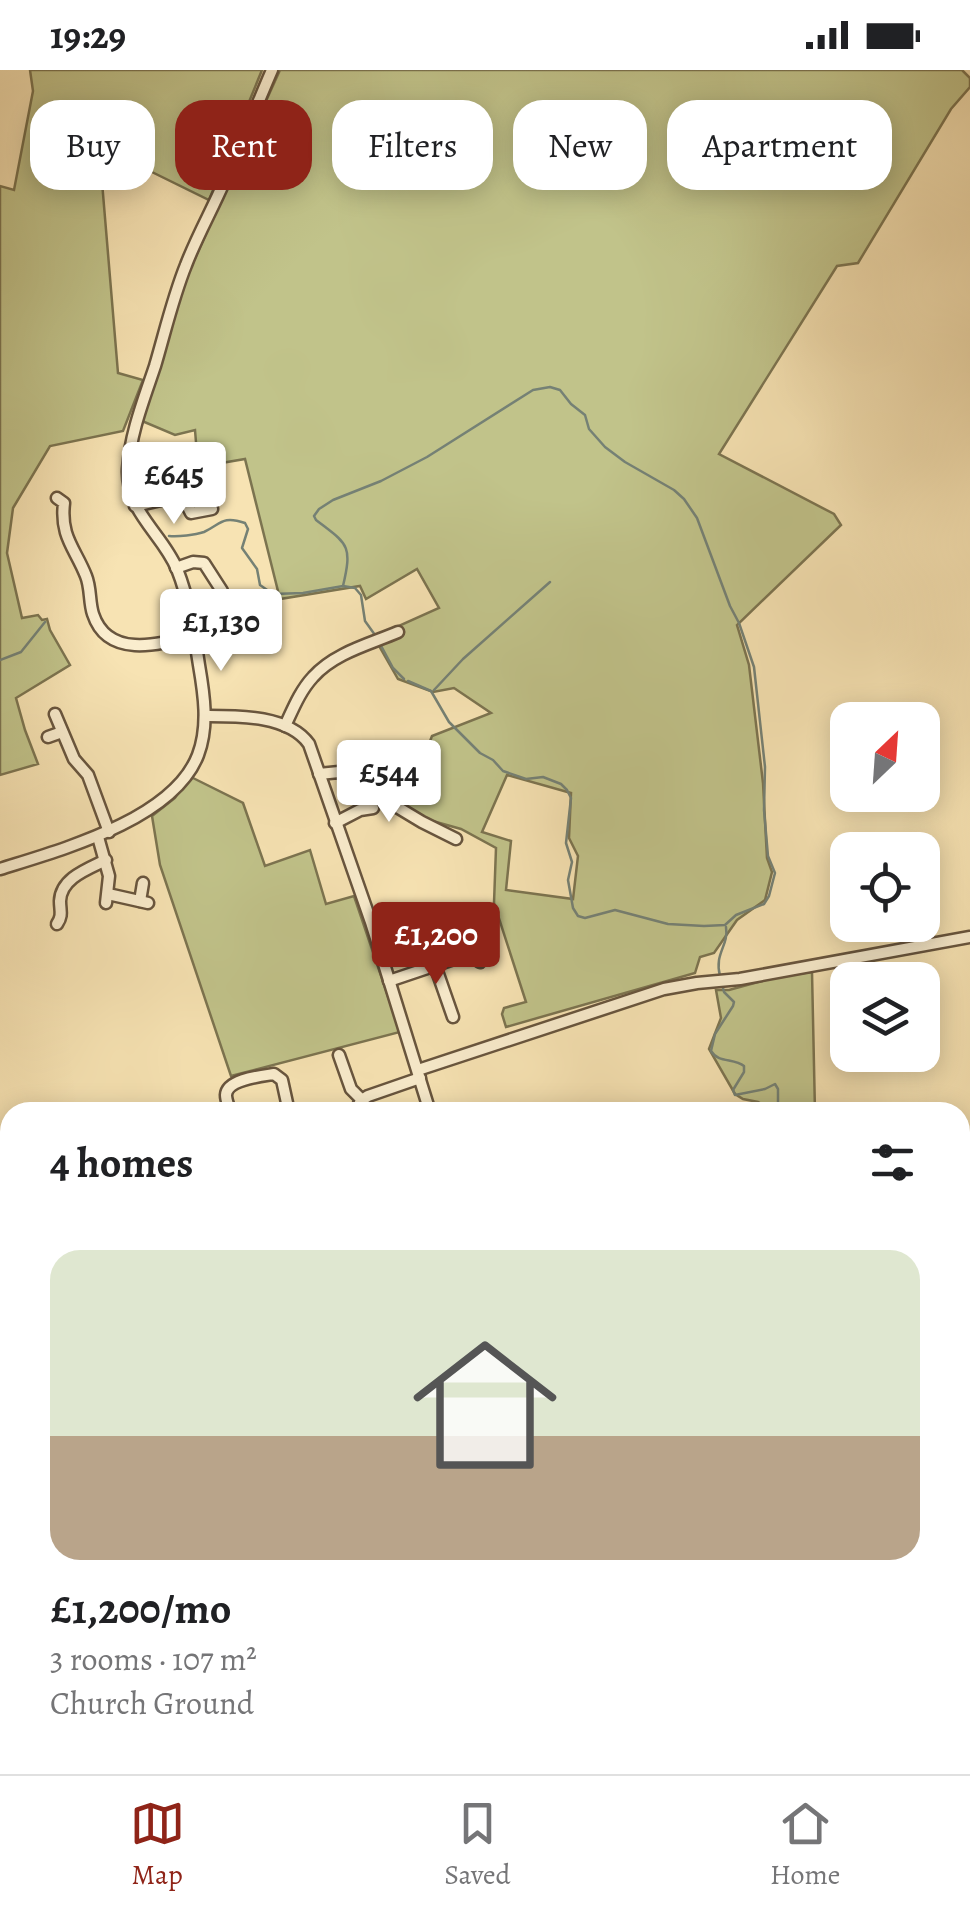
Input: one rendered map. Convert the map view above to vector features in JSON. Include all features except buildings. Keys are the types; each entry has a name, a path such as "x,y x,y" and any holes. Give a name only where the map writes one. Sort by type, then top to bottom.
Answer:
{"street":[{"path":"0,869 104,834 153,806 182,780 198,755 205,716 185,591 176,568 135,506 128,477 132,443 187,264 272,70"},
{"path":"135,506 178,498 186,500 191,512 212,510"},
{"path":"64,501 67,538 84,571 92,612 101,629 114,640 134,646 157,645 195,635"},
{"path":"176,568 204,563 222,590"},
{"path":"285,726 316,673 398,632"},
{"path":"55,714 74,759 88,775 104,834 109,876 107,898 144,902 142,882"},
{"path":"205,716 252,718 285,726 307,741 371,922 427,1102"},
{"path":"48,737 62,732"},
{"path":"319,774 340,772 456,839"},
{"path":"335,824 360,810 374,808"},
{"path":"63,920 63,887 106,860"},
{"path":"422,928 451,1012 436,1012"},
{"path":"339,1055 351,1089 362,1100 419,1074 664,989 970,937"},
{"path":"389,981 435,966 466,949 480,962"},
{"path":"228,1102 229,1087 274,1074 282,1080 287,1102"}],"green space":[{"path":"30,70 262,70 250,100 175,100 175,183 155,173 155,100 31,100"},
{"path":"280,70 962,70 970,78 970,87 951,109 858,263 837,266 719,454 834,514 841,525 737,625 749,665 767,858 772,872 765,900 737,920 714,953 700,957 695,973 506,1027 504,1008 526,1002 494,903 496,848 405,806 432,736 491,713 454,688 433,692 398,679 374,637 439,608 417,569 366,599 360,586 280,599 245,459 198,467 195,430 175,435 142,421 182,287 226,190 312,190 312,100 266,100","holes":["507,775 571,793 569,838 578,856 573,899 506,890 511,841 482,832"]},
{"path":"30,107 30,190 103,190 118,373 143,380 123,431 50,446 13,508 7,553 22,618 38,615 47,619 70,665 16,698 38,764 0,775 0,186 14,190"},
{"path":"189,190 213,190 209,200"},
{"path":"189,776 243,803 265,866 310,850 326,904 354,896 400,1032 231,1076 160,865 152,816 175,798"},
{"path":"812,972 815,1102 743,1099 735,1094 709,1049 721,1018 716,990"}],"waterway":[{"path":"343,586 345,546 316,520 319,509 427,457 533,390 560,390 585,415 589,429 605,447 674,490 697,518 754,667 765,767 768,856 775,873 769,896 764,904 736,915 725,925 668,924 615,910 585,918 578,916 568,880 572,862 566,843 571,798 567,790 543,777 526,779 503,771 449,722 431,691 408,681"},
{"path":"169,536 200,533 226,520 245,523 248,529 242,548 257,569 260,585 273,594 355,588 361,595 365,621 375,635"},
{"path":"434,690 550,582"},
{"path":"0,660 21,652 45,622"},
{"path":"379,642 404,679"},
{"path":"720,976 726,927"},
{"path":"722,984 734,1002 715,1034 711,1051 744,1066 733,1090 735,1095 775,1084 778,1102"}]}
